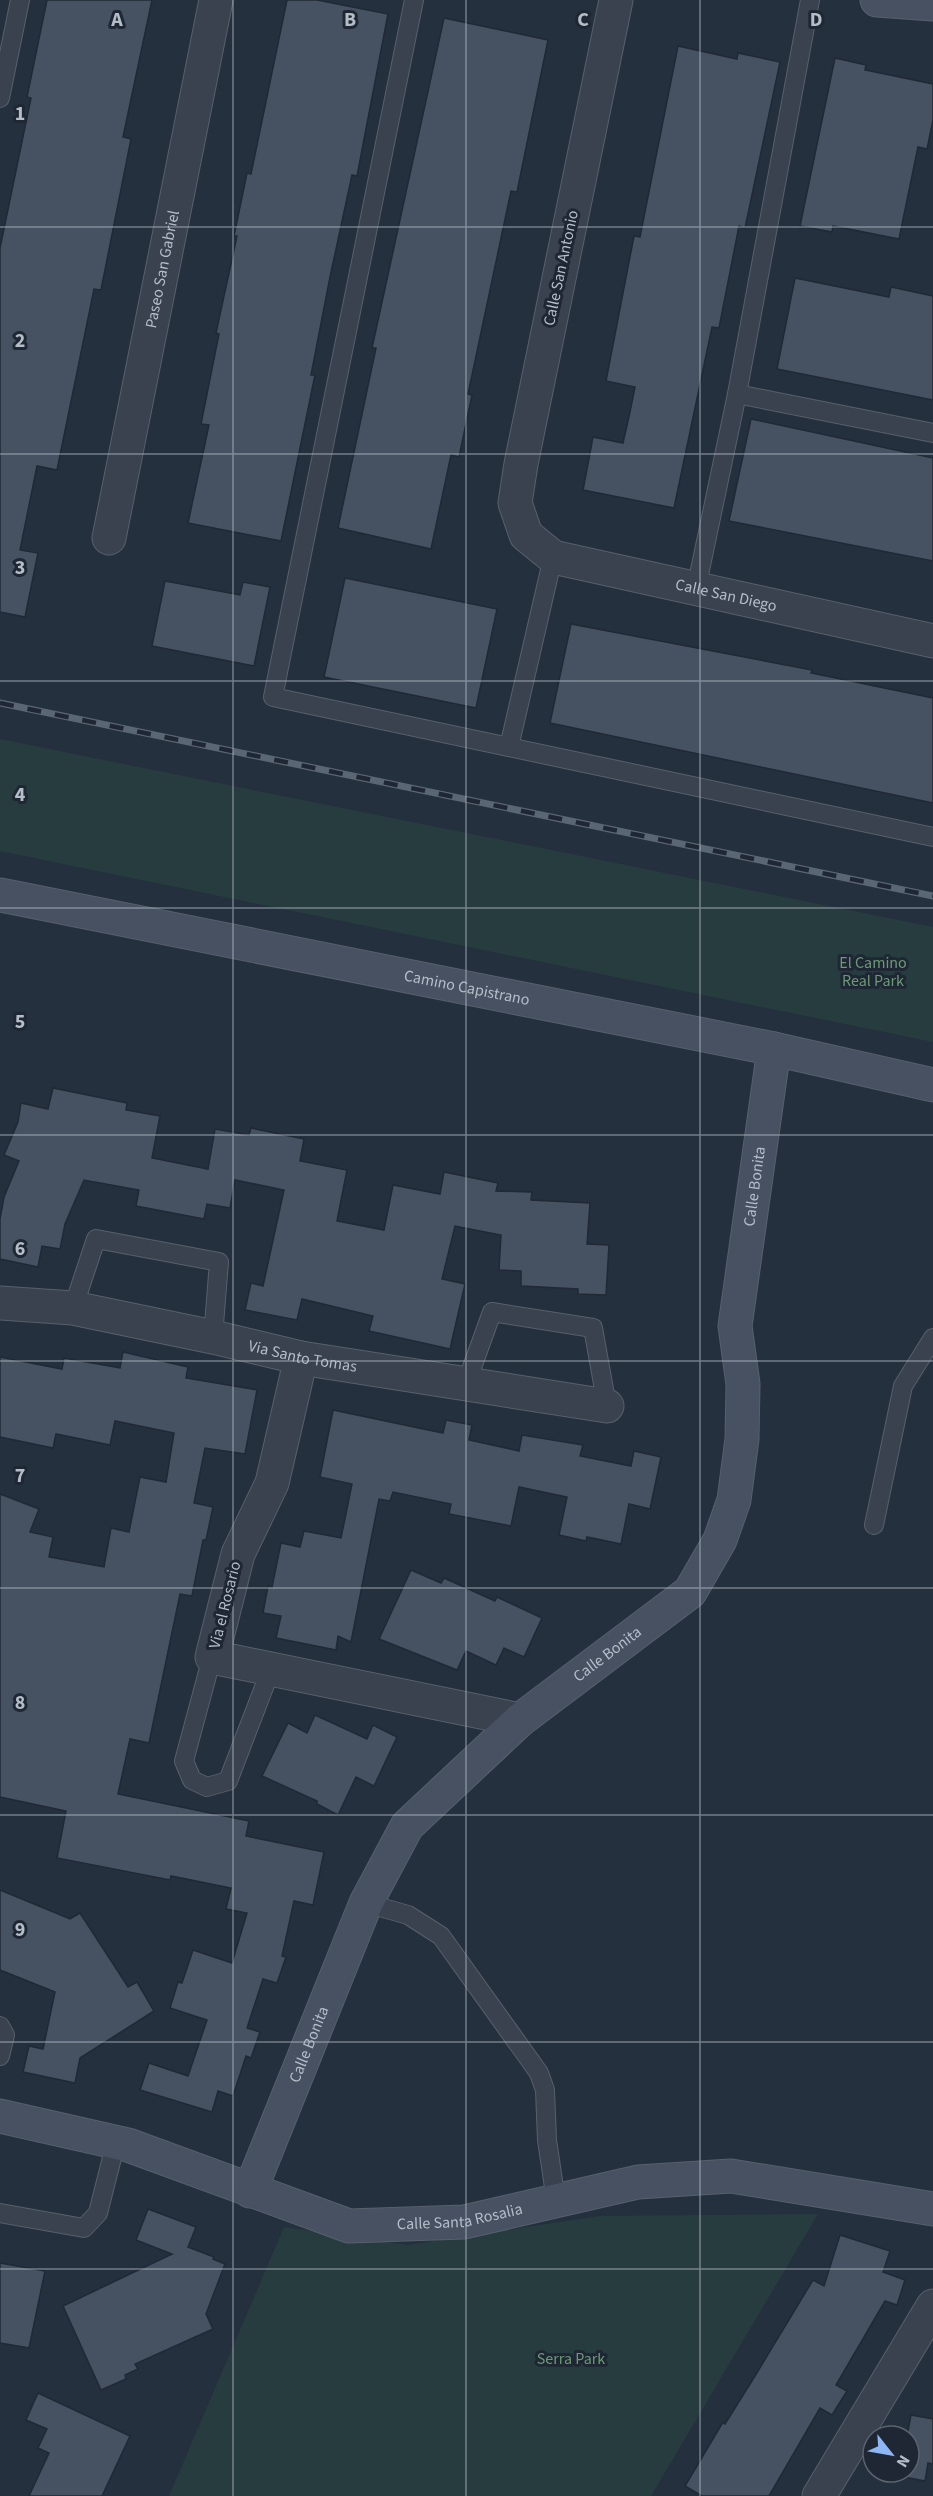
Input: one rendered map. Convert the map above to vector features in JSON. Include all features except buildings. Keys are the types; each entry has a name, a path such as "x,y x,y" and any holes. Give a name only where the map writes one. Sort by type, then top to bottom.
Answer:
{"street":[{"name":"Paseo San Gabriel","path":"109,538 216,0"},
{"name":"Calle San Antonio","path":"526,535 515,503 521,464 616,0"},
{"path":"878,0 933,4"},
{"name":"Calle San Diego","path":"526,535 553,557 933,641"},
{"name":"Camino Capistrano","path":"0,895 774,1049 933,1085"},
{"name":"Calle Bonita","path":"250,2191 366,1903 407,1826 520,1719 690,1592 720,1540 734,1500 742,1439 743,1384 735,1326 774,1049"},
{"name":"Via Santo Tomas","path":"0,1303 73,1308 301,1358 607,1406"},
{"name":"Via el Rosario","path":"301,1358 272,1483 238,1554 212,1657 520,1719"},
{"name":"Calle Santa Rosalia","path":"0,2116 116,2142 349,2226 464,2222 638,2182 731,2176 933,2209"},
{"path":"828,2494 933,2306"}],"lane":[{"path":"0,98 20,0"},
{"path":"414,0 273,697 933,837"},
{"path":"696,589 737,394 810,0"},
{"path":"737,394 933,433"},
{"path":"509,747 553,557"},
{"path":"73,1308 96,1239 219,1262 213,1337"},
{"path":"466,1384 492,1312 582,1326 593,1328 607,1406"},
{"path":"874,1525 903,1386 933,1338"},
{"path":"212,1657 184,1761 192,1780 207,1787 228,1781 271,1669"},
{"path":"366,1903 408,1915 441,1936 539,2073 545,2090 547,2140 556,2201"},
{"path":"0,2026 5,2035 0,2056"},
{"path":"0,2212 84,2228 98,2213 116,2142"}],"green space":[{"name":"El Camino Real Park","path":"0,739 933,927 933,1042 0,851"},
{"name":"Serra Park","path":"818,2214 651,2496 169,2496 284,2227 407,2245 600,2216"}],"railway":[{"path":"0,703 933,896"}]}
